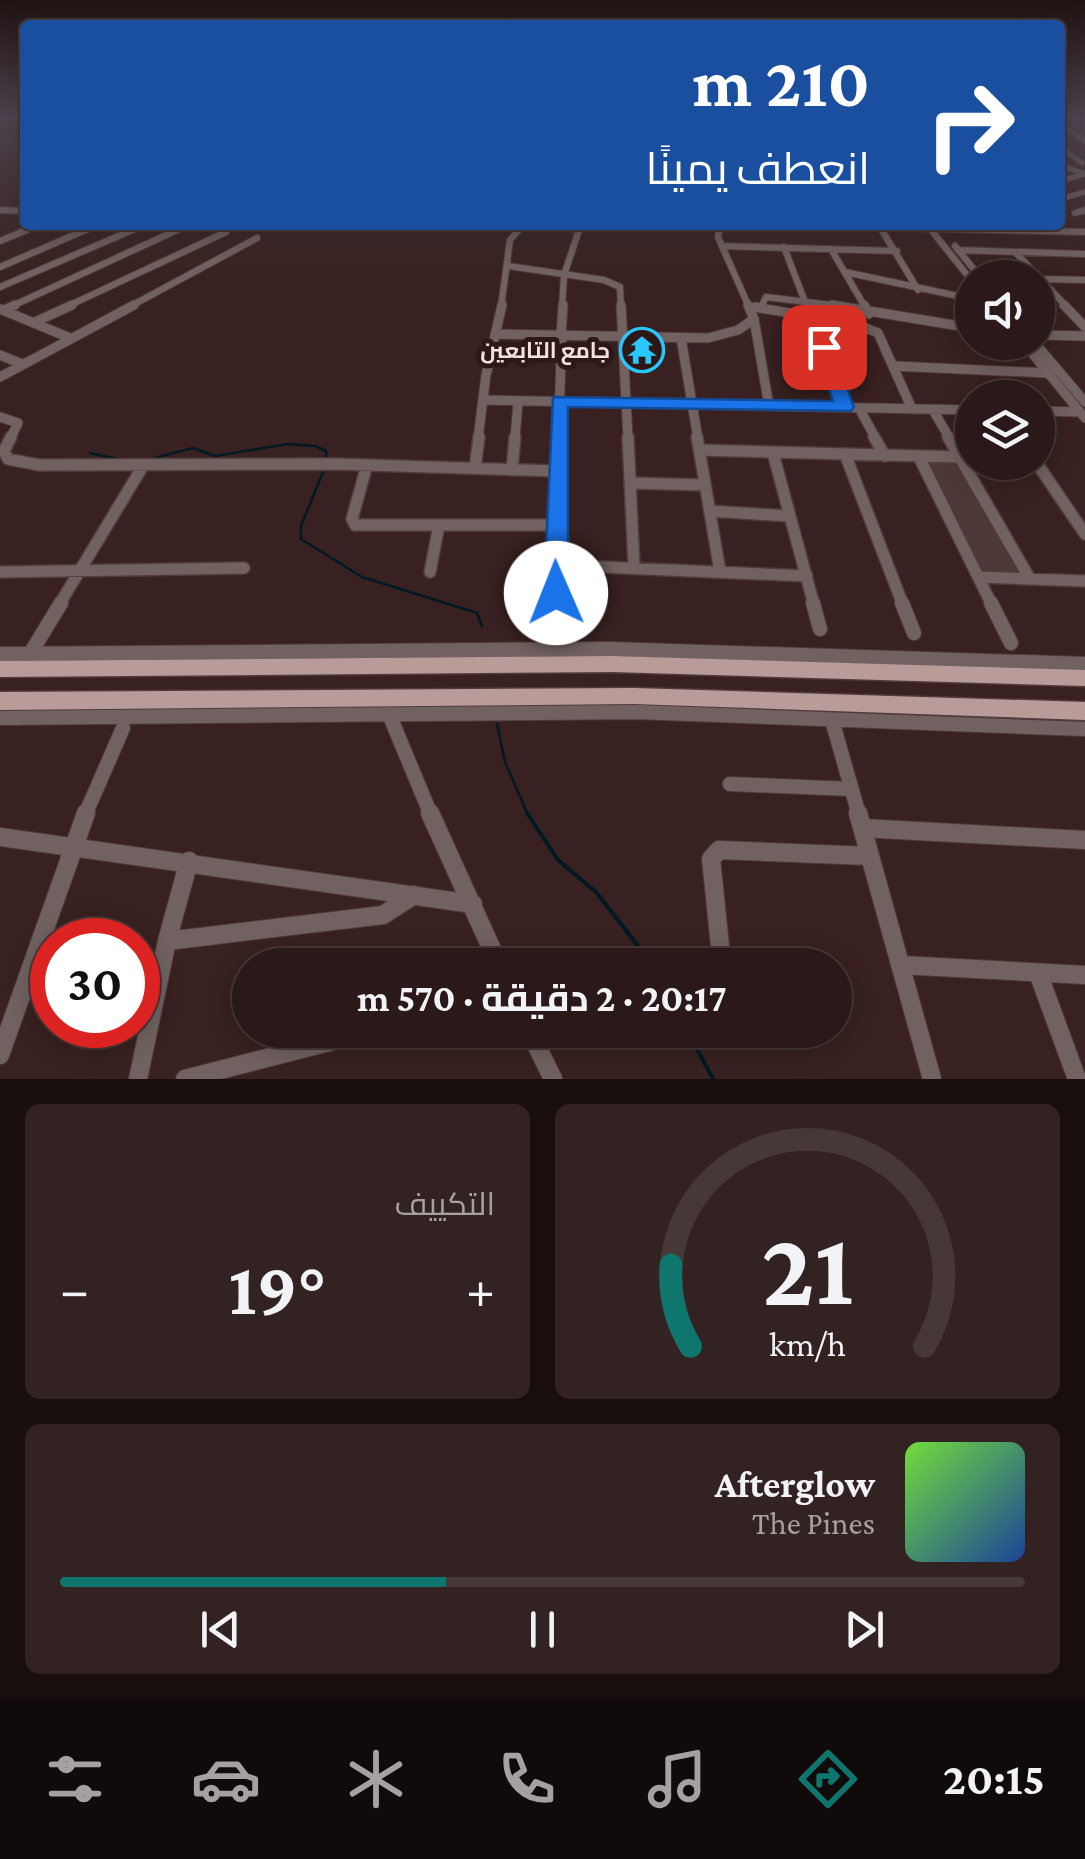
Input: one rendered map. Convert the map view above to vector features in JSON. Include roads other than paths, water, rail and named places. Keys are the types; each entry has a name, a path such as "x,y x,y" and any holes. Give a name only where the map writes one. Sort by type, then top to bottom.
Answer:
{"main road":[{"path":"0,670 769,661 1085,678"},
{"path":"0,701 116,715 635,704 1085,710"}],"street":[{"path":"1065,179 1085,174 1072,169"},
{"path":"1075,213 1085,210"},
{"path":"1039,230 1085,229"},
{"path":"0,241 27,230"},
{"path":"0,267 85,230"},
{"path":"0,287 132,230"},
{"path":"2,309 178,230"},
{"path":"475,468 486,375 511,237 518,230"},
{"path":"557,649 555,525 564,275 579,230"},
{"path":"721,230 718,232 722,246 756,307 754,319 769,406"},
{"path":"881,230 918,290"},
{"path":"936,230 957,260"},
{"path":"937,230 966,260"},
{"path":"1074,231 1085,241"},
{"path":"32,323 226,232"},
{"path":"0,377 257,238"},
{"path":"722,246 897,251"},
{"path":"784,247 845,407"},
{"path":"830,249 866,312 870,328"},
{"path":"136,250 170,261"},
{"path":"958,250 1085,254"},
{"path":"1016,253 1023,260"},
{"path":"508,266 610,282 620,287 634,566"},
{"path":"844,272 955,296"},
{"path":"1055,279 1085,280"},
{"path":"121,281 154,294"},
{"path":"1055,294 1085,327"},
{"path":"756,307 771,296 955,325"},
{"path":"1066,306 1085,307"},
{"path":"756,307 870,328 878,333 912,410"},
{"path":"2,309 70,338"},
{"path":"496,334 681,338 724,334 754,319"},
{"path":"1055,335 1085,336"},
{"path":"681,338 720,571"},
{"path":"0,355 22,364"},
{"path":"1037,360 1083,411"},
{"path":"1049,360 1069,384 1083,411"},
{"path":"894,366 1048,373"},
{"path":"1056,383 1085,385"},
{"path":"486,400 955,410"},
{"path":"512,470 518,401"},
{"path":"860,408 885,456"},
{"path":"933,410 955,450"},
{"path":"1055,411 1083,411"},
{"path":"0,418 18,423 4,452 4,462 557,471"},
{"path":"700,450 955,457"},
{"path":"773,453 820,630"},
{"path":"845,454 914,633"},
{"path":"919,457 1011,643"},
{"path":"367,465 352,519 355,525 555,525"},
{"path":"30,654 144,466"},
{"path":"972,480 1030,579"},
{"path":"1048,480 1085,534"},
{"path":"630,482 705,484"},
{"path":"710,511 790,516"},
{"path":"430,572 439,526"},
{"path":"555,566 634,566 806,576"},
{"path":"0,572 244,568"},
{"path":"979,577 1085,580"},
{"path":"0,654 557,649 769,661 1085,664"},
{"path":"0,718 389,714 635,704 832,720 1085,729"},
{"path":"389,714 398,742 492,948"},
{"path":"0,1054 116,715"},
{"path":"832,720 932,1079"},
{"path":"730,784 851,788"},
{"path":"862,828 1085,840"},
{"path":"0,837 473,904"},
{"path":"720,948 711,858 718,850 870,856"},
{"path":"138,1079 167,941 189,861"},
{"path":"167,941 384,915 414,895"},
{"path":"901,965 1085,975"},
{"path":"1038,974 1078,1079"},
{"path":"185,1079 306,1048"},
{"path":"538,1048 553,1079"}],"waterway":[{"path":"151,459 193,448 215,456 288,444 315,446 326,451 326,457"},
{"path":"90,453 118,459"},
{"path":"323,472 301,526 301,539 362,577 477,613 482,626"},
{"path":"497,724 505,762 527,814"},
{"path":"527,814 558,860 596,892 640,948"},
{"path":"697,1048 713,1079"}],"place":[{"name":"جامع التابعين","path":"642,350"}]}
